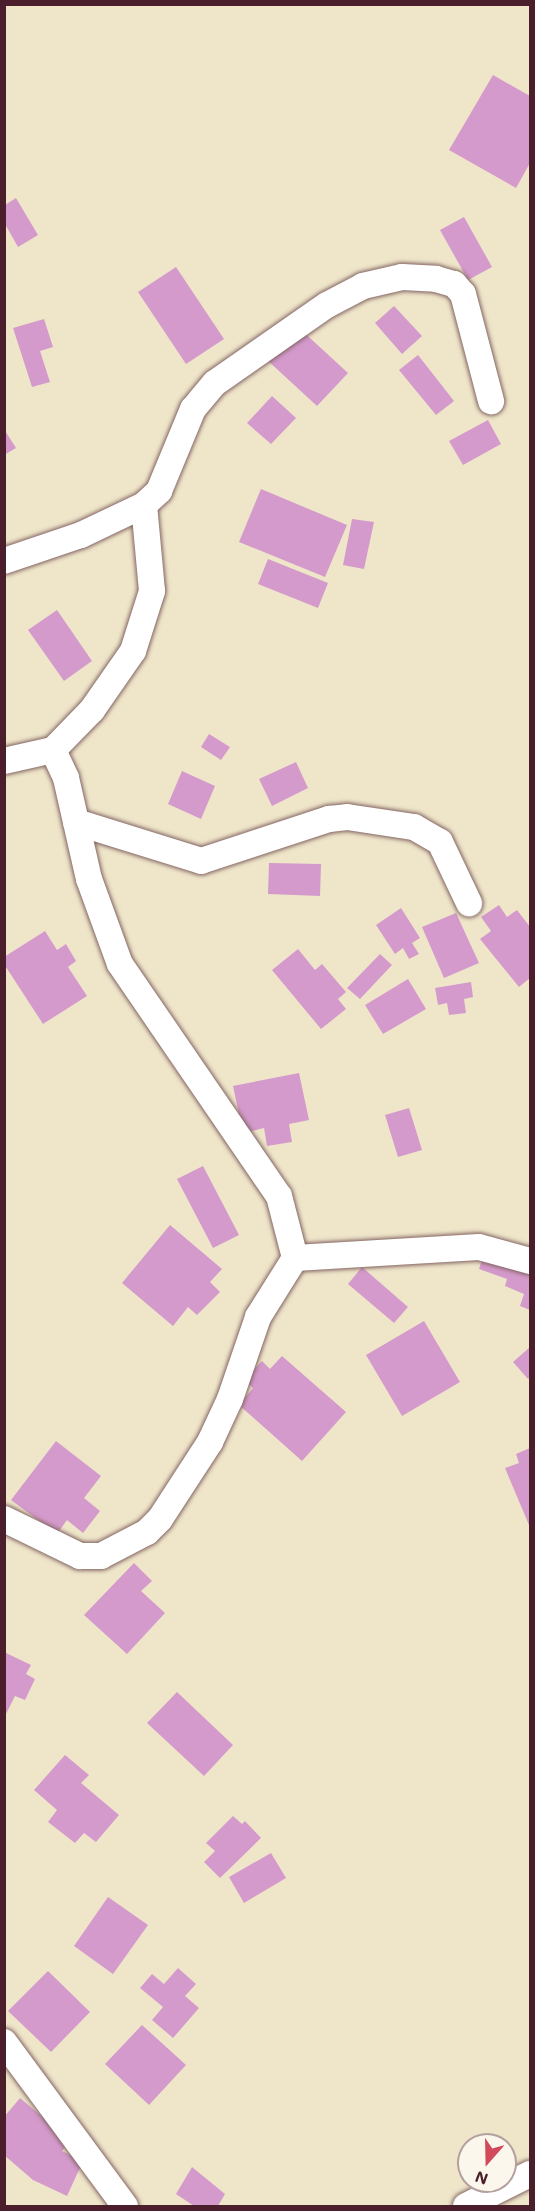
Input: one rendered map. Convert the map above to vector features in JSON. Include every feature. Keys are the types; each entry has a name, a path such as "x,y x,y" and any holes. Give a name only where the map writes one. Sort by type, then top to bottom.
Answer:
{"street":[{"path":"4,561 81,535 144,505 159,491 193,409 215,383 327,305 363,286 402,277 436,279 454,284 464,294 491,401"},
{"path":"4,761 53,750 92,710 133,651 146,619 152,591 144,505"},
{"path":"4,1519 80,1556 101,1556 147,1532 160,1519 210,1442 230,1400 258,1317 295,1258 279,1196 120,964 89,879 66,778 53,750"},
{"path":"76,822 201,861 329,819 347,817 414,827 440,842 469,903"},
{"path":"295,1258 479,1247 531,1261"},
{"path":"4,2042 125,2206"},
{"path":"466,2206 531,2174"}],"building":[{"path":"493,75 530,96 530,163 516,188 449,150"},
{"path":"16,198 38,235 18,247 5,224 5,205"},
{"path":"464,217 492,267 468,280 440,230"},
{"path":"176,267 224,339 186,364 138,292"},
{"path":"394,306 422,336 402,354 375,323"},
{"path":"44,319 53,347 40,351 50,382 32,387 13,328"},
{"path":"298,327 348,373 317,406 267,360"},
{"path":"418,355 454,401 436,415 399,370"},
{"path":"272,396 296,418 271,444 247,423"},
{"path":"488,420 501,444 463,465 449,441"},
{"path":"4,429 16,448 4,455"},
{"path":"261,489 347,525 325,577 239,542"},
{"path":"352,519 374,522 364,569 343,565"},
{"path":"268,559 328,583 318,608 258,584"},
{"path":"57,610 92,661 64,681 28,630"},
{"path":"209,734 230,747 221,760 201,747"},
{"path":"296,762 308,788 272,806 259,779"},
{"path":"182,771 215,786 201,819 168,804"},
{"path":"269,863 321,864 320,896 268,894"},
{"path":"499,905 507,917 517,910 530,927 530,978 519,987 480,939 491,931 481,917"},
{"path":"401,908 420,938 412,943 419,954 409,959 403,948 395,954 376,925"},
{"path":"456,913 479,963 444,978 422,927"},
{"path":"45,931 57,950 66,944 76,961 68,967 87,996 43,1024 4,964 4,957"},
{"path":"298,949 315,970 322,964 346,992 338,999 346,1009 321,1029 272,970"},
{"path":"380,954 392,965 360,999 347,988"},
{"path":"408,979 426,1009 383,1034 365,1005"},
{"path":"471,982 473,997 464,999 466,1013 449,1015 447,1003 438,1005 435,988"},
{"path":"299,1073 309,1120 289,1124 292,1142 267,1146 264,1128 243,1133 233,1086"},
{"path":"409,1108 422,1150 398,1157 385,1115"},
{"path":"203,1166 239,1235 213,1248 177,1179"},
{"path":"170,1225 222,1269 210,1282 220,1292 197,1315 188,1307 173,1326 122,1283"},
{"path":"485,1251 530,1268 530,1310 520,1306 524,1294 505,1286 507,1279 479,1269"},
{"path":"362,1267 408,1307 394,1323 348,1284"},
{"path":"424,1321 460,1382 402,1416 366,1355"},
{"path":"530,1347 530,1377 528,1379 513,1362"},
{"path":"282,1356 346,1412 302,1461 239,1405 253,1388 244,1380 262,1361 270,1369"},
{"path":"56,1441 101,1476 84,1498 100,1511 83,1533 67,1520 57,1534 11,1500"},
{"path":"530,1448 529,1525 505,1468 519,1463 516,1454"},
{"path":"134,1563 152,1581 141,1591 165,1613 127,1654 84,1615"},
{"path":"4,1652 31,1665 26,1674 35,1679 25,1700 15,1696 4,1718"},
{"path":"177,1692 233,1745 204,1776 147,1723"},
{"path":"65,1755 89,1775 81,1783 119,1815 96,1842 84,1833 75,1843 48,1822 57,1810 34,1790"},
{"path":"233,1816 242,1824 245,1821 261,1838 220,1878 204,1862 215,1851 206,1843"},
{"path":"271,1853 286,1878 244,1903 229,1877"},
{"path":"108,1897 148,1925 113,1974 74,1946"},
{"path":"178,1968 196,1984 185,1996 199,2008 173,2038 152,2020 163,2007 140,1988 152,1974 164,1984"},
{"path":"48,1971 90,2012 51,2052 8,2011"},
{"path":"142,2025 186,2065 149,2105 105,2064"},
{"path":"20,2098 71,2141 62,2151 83,2161 67,2196 33,2180 4,2155 4,2117"},
{"path":"192,2167 225,2194 218,2206 194,2206 176,2194"}]}
